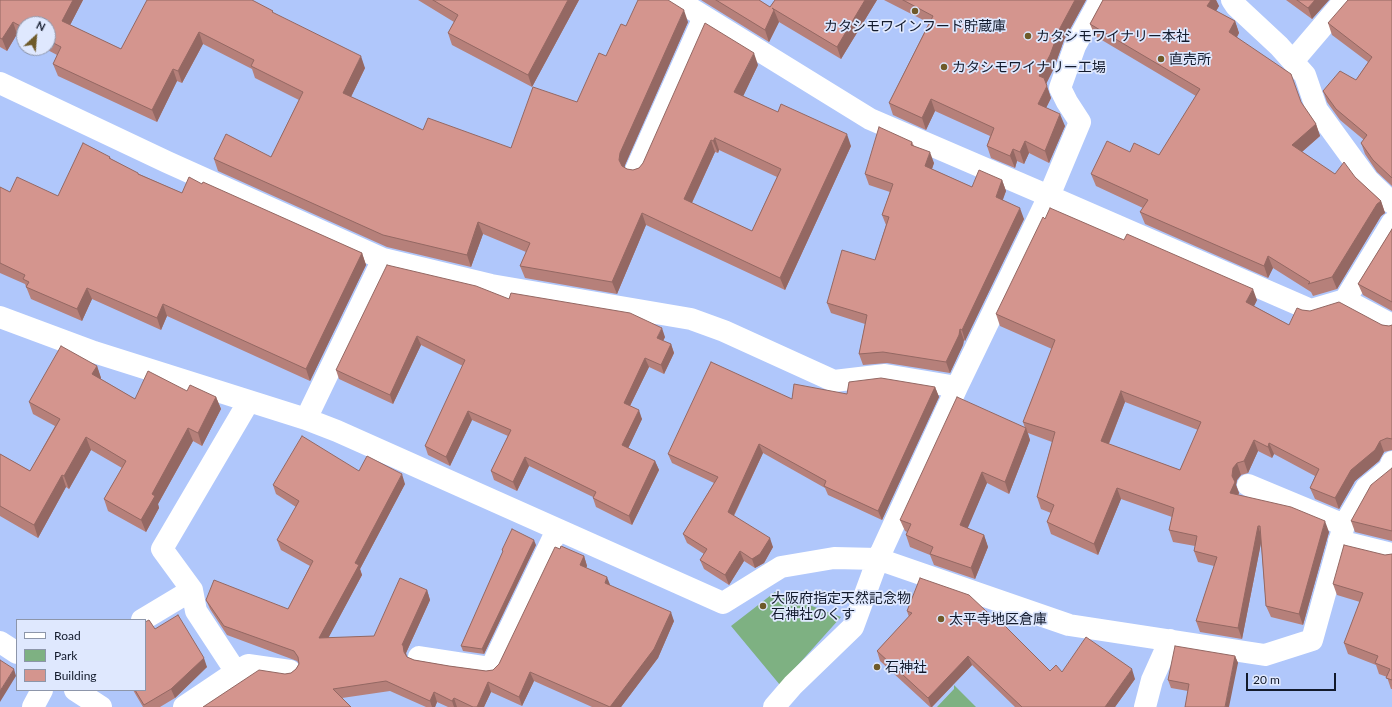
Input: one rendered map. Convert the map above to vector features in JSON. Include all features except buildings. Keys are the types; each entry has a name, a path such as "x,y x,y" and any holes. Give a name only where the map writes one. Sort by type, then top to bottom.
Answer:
{"street":[{"path":"677,0 870,119 1311,310 1345,300 1392,223"},
{"path":"774,707 793,685 853,627 878,559 957,386 1049,196 1080,122 1060,88 1075,46 1100,0"},
{"path":"1232,0 1236,6 1279,46 1305,74 1317,110 1368,180 1392,203"},
{"path":"1293,61 1345,0"},
{"path":"636,170 704,17"},
{"path":"0,83 167,162 383,259 491,284 691,319 724,331 834,381 885,375 957,386"},
{"path":"306,419 383,259"},
{"path":"1345,300 1392,325"},
{"path":"0,317 94,352 306,419 337,431 723,603 781,567 834,558 878,559 1069,625 1265,655 1312,640 1342,533 1366,488 1389,469 1392,462"},
{"path":"236,672 196,612 192,590 162,549 249,401"},
{"path":"1248,485 1342,533 1392,554"},
{"path":"419,657 491,668 557,530"},
{"path":"144,619 192,590"},
{"path":"1145,707 1152,680 1170,640"},
{"path":"0,642 16,652"},
{"path":"184,707 248,665 290,671"},
{"path":"33,707 41,691"},
{"path":"77,691 101,707"}],"green space":[{"path":"775,592 841,617 780,685 731,626"},
{"path":"954,685 976,707 937,707 954,689"}],"place":[{"name":"カタシモワインフード貯蔵庫","path":"915,11"},
{"name":"カタシモワイナリー本社","path":"1028,36"},
{"name":"直売所","path":"1161,59"},
{"name":"カタシモワイナリー工場","path":"944,67"},
{"name":"大阪府指定天然記念物 石神社のくす","path":"763,606"},
{"name":"太平寺地区倉庫","path":"941,619"},
{"name":"石神社","path":"877,667"}]}
